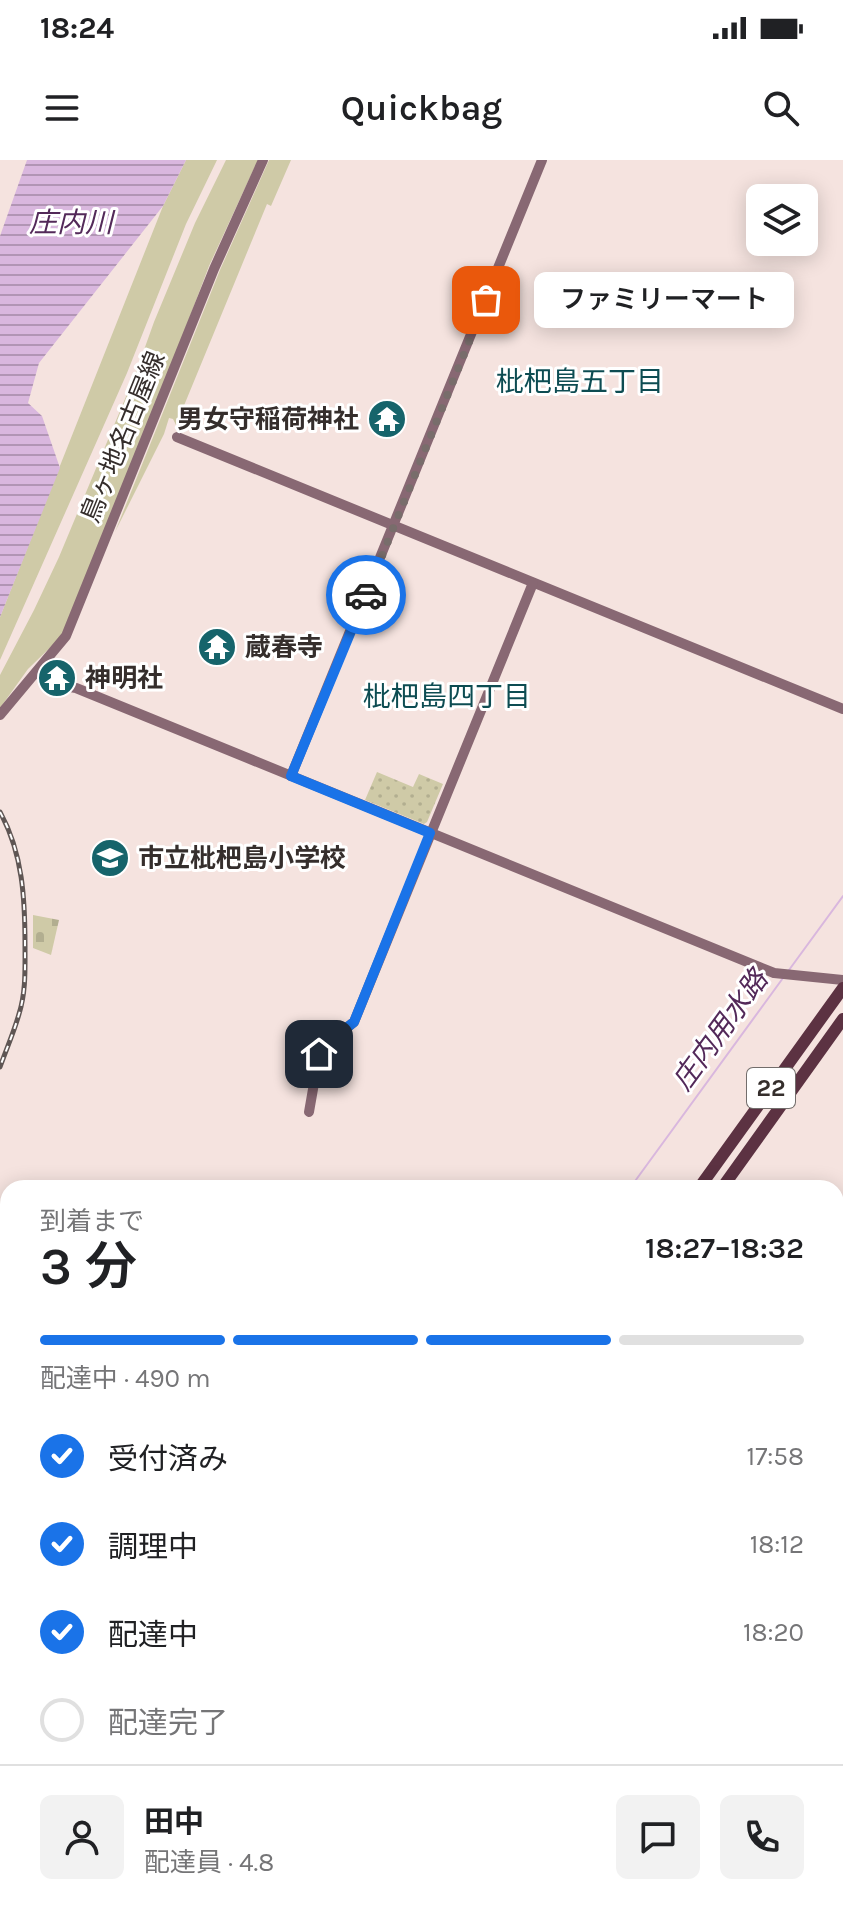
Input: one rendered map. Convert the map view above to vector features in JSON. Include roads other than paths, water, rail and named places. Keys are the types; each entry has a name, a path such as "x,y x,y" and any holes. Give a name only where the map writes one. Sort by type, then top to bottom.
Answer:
{"highway":[{"name":"22","path":"705,1180 843,988"},
{"name":"22","path":"728,1180 843,1019"}],"street":[{"name":"鳥ヶ地名古屋線","path":"0,715 66,636 214,269 263,160"},
{"path":"291,776 542,160"},
{"path":"177,437 843,709"},
{"path":"309,1112 320,1049 354,1022 533,583"},
{"path":"64,686 76,688 777,974 843,980"}],"water":[{"name":"庄内川","path":"27,160 186,160 163,206 39,363 28,403 42,416 60,468 0,617 0,236"}],"waterway":[{"name":"庄内用水路","path":"789,970 843,896"},
{"name":"庄内用水路","path":"636,1180 783,978"}],"railway":[{"path":"0,812 14,844 21,877 25,963 21,1006 0,1067"}],"place":[{"name":"ファミリーマート","path":"486,300"},
{"name":"男女守稲荷神社","path":"387,419"},
{"name":"蔵春寺","path":"217,647"},
{"name":"神明社","path":"57,678"},
{"name":"市立枇杷島小学校","path":"110,858"}],"district":[{"name":"枇杷島五丁目","path":"580,381"},
{"name":"枇杷島四丁目","path":"447,696"}]}
